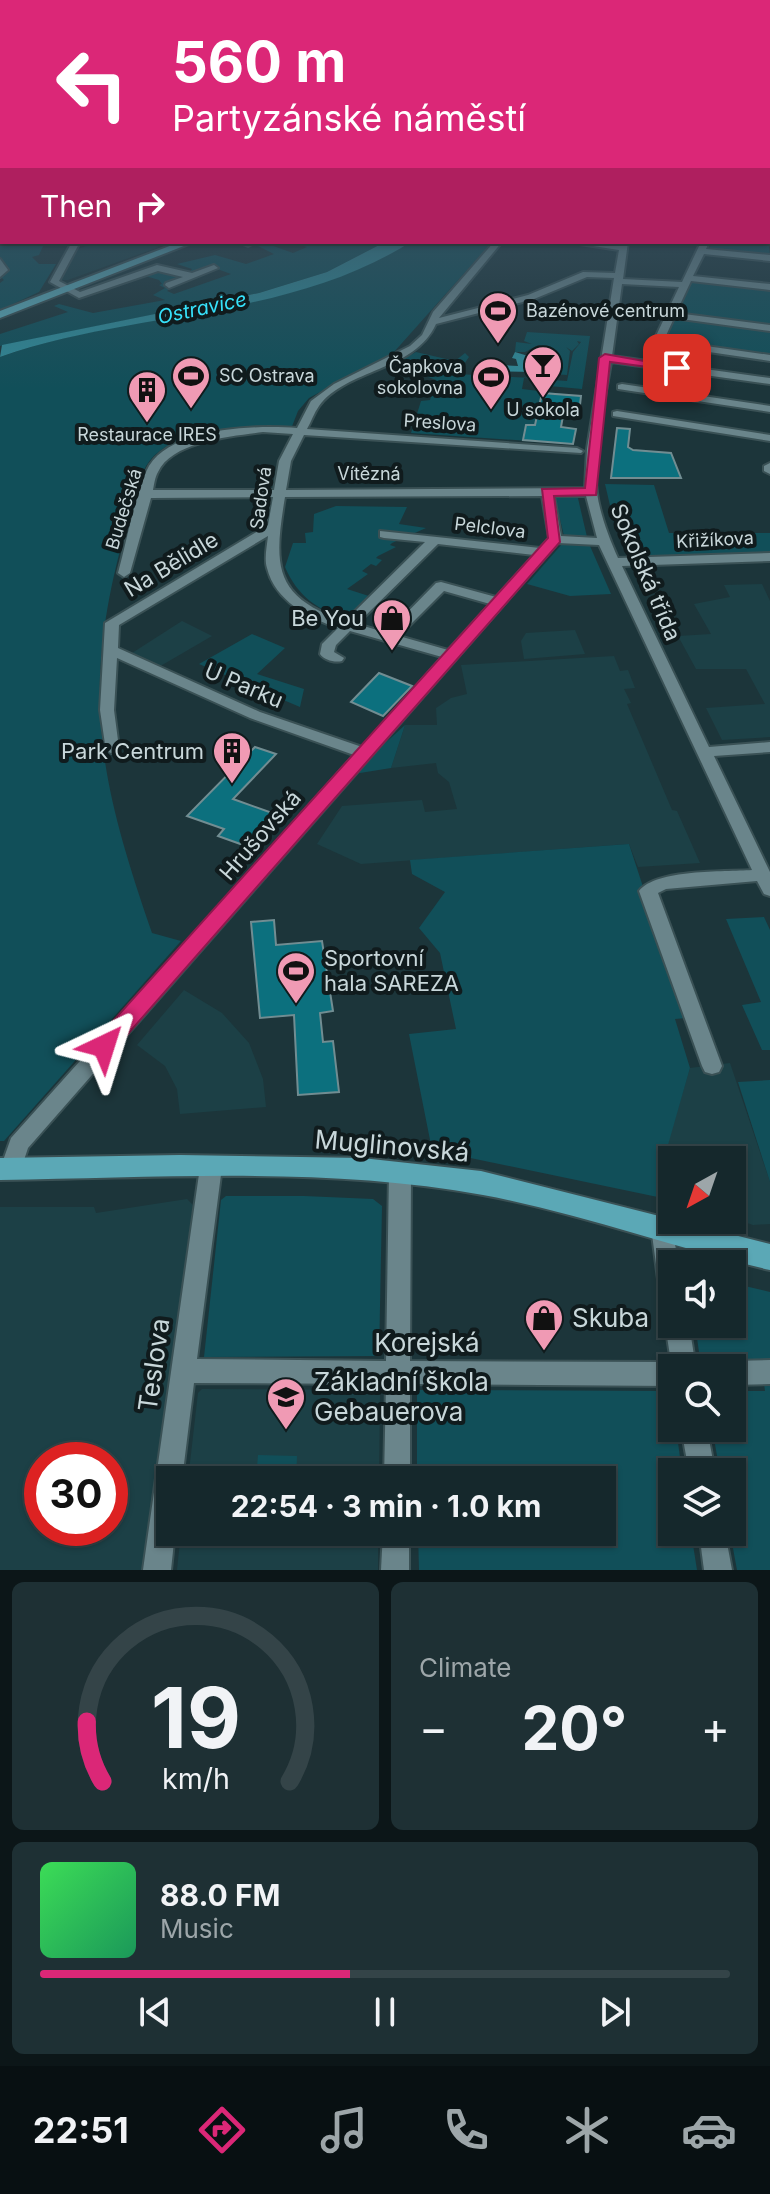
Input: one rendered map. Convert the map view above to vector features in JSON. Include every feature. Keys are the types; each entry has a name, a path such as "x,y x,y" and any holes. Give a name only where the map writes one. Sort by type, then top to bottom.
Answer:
{"main road":[{"path":"0,315 184,244"},
{"name":"Muglinovská","path":"5,1169 211,1167 400,1173 481,1184 658,1226"},
{"name":"Muglinovská","path":"687,1234 770,1257"}],"street":[{"path":"75,244 54,279 62,289 79,295 157,268 192,276"},
{"name":"Sadová","path":"450,655 347,626 308,610 284,589 273,568 274,527 285,461 315,403 325,394 413,348 426,336 445,305 496,244"},
{"name":"Sokolská třída","path":"624,245 605,358 591,492 604,542 766,882"},
{"path":"652,355 703,246 770,258"},
{"path":"434,322 554,290 586,274 605,258"},
{"path":"0,262 4,270 0,274"},
{"path":"169,285 214,268"},
{"path":"586,274 770,287"},
{"path":"445,305 479,310"},
{"path":"670,315 770,328"},
{"path":"658,342 770,358"},
{"path":"605,358 770,381"},
{"path":"622,387 770,409"},
{"path":"617,414 770,438"},
{"name":"Budečská","path":"124,573 152,471 163,456 191,441 234,431 300,432"},
{"name":"Preslova","path":"300,432 577,451"},
{"name":"Vítězná","path":"148,489 591,492"},
{"path":"547,492 555,539 604,542"},
{"name":"Na Bělidle","path":"109,649 112,623 274,527"},
{"path":"395,531 435,540"},
{"name":"Hrušovská","path":"5,1169 18,1144 555,539"},
{"path":"337,658 325,651 435,540"},
{"name":"Pelclova","path":"435,540 541,552"},
{"name":"Křižíkova","path":"613,562 770,557"},
{"path":"390,638 441,586 497,602"},
{"path":"109,649 107,710 111,748"},
{"name":"U Parku","path":"109,649 255,715 364,753"},
{"path":"702,752 770,747"},
{"path":"712,1066 648,891 663,883 766,882"},
{"name":"Teslova","path":"157,1570 211,1167"},
{"path":"397,1466 400,1173"},
{"name":"Korejská","path":"183,1371 658,1374"},
{"path":"746,1373 770,1372"},
{"path":"395,1570 396,1546"},
{"path":"714,1546 718,1570"}],"shaded area":[{"path":"0,244 44,244 39,255 32,257 39,264 56,264 39,292 0,310 0,283 4,280 0,276 8,268 0,257"},
{"path":"92,244 156,244 154,245 159,247 68,280 59,280 75,250"},
{"path":"254,244 268,244 293,253 307,247 296,244 381,244 327,272 259,293 0,346 0,334 68,312 54,306 59,304 93,313 165,300 153,295 165,288 159,285 162,284 159,280 142,275 169,271 183,276 167,291 174,294 231,274 209,266 189,273 192,269 177,264 215,255 246,264 274,254"},
{"path":"407,244 490,244 394,352 309,398 298,411 291,429 257,427 203,432 170,444 149,461 144,470 111,589 100,689 102,735 119,828 152,933 181,941 4,1141 0,1141 0,357 51,341 261,300 313,286 363,267"},
{"path":"711,244 769,244 770,256 709,249"},
{"path":"690,282 770,289 770,326 677,314"},
{"path":"675,318 770,330 770,356 665,341"},
{"name":"Čapkova sokolovna","path":"527,332 590,336 582,389 549,386 550,380 524,378 522,389 581,396 580,405 565,404 559,427 576,429 573,444 411,433 421,401 430,400 436,380 394,364 416,352 455,361 465,353 469,357 457,374 532,378 527,374 544,376 538,379 567,381 573,352 581,342 577,341 579,344 572,351 566,347 570,351 567,375 552,374 555,350 538,345 525,352 515,352 516,342 532,344 524,341"},
{"path":"605,484 654,485 669,533 770,533 770,554 631,559 615,527"},
{"path":"554,494 577,494 587,537 564,536"},
{"path":"336,506 407,507 399,524 426,528 392,543 390,545 396,547 378,556 376,558 382,560 376,566 371,564 362,571 368,574 347,589 372,597 347,620 310,601 285,567 293,543 306,543 305,533 313,532 314,514"},
{"path":"562,544 590,546 611,594 570,596 527,584"},
{"path":"762,584 770,601 770,737 722,740 706,708 765,704 746,669 696,669 678,636 711,634 694,604 730,597 724,585"},
{"path":"182,621 212,636 157,668 129,655"},
{"path":"575,630 585,654 524,659 521,641 526,633"},
{"path":"252,634 285,648 257,674 304,689 300,707 199,664"},
{"path":"614,656 620,671 628,670 635,688 624,689 631,703 627,704 672,810 677,811 700,863 638,867 629,844 361,864 317,844 342,806 422,800 425,812 457,809 449,782 438,773 436,763 391,768 405,725 437,725 436,708 451,698 467,694 461,665"},
{"path":"405,725 391,768 360,773 357,769"},
{"path":"629,844 686,1018 675,1019 690,1068 668,1146 658,1146 658,1197 432,1150 409,1034 456,1029 440,953 419,928 445,892 412,874 410,860"},
{"path":"764,917 770,930 770,1050 762,1050 742,1005 761,1002 726,919"},
{"path":"184,990 222,1013 249,1043 263,1079 266,1107 180,1114 177,1089 165,1066 137,1045"},
{"path":"730,1063 770,1182 770,1224 746,1223 746,1146 667,1146 690,1068"},
{"path":"770,1080 770,1182 738,1082"},
{"path":"226,1196 373,1199 382,1206 379,1356 204,1357 221,1200"},
{"path":"187,1199 193,1205 143,1570 0,1570 0,1207 94,1207 96,1213"},
{"path":"746,1286 770,1292 770,1359 746,1359 746,1354 699,1354 697,1338 746,1338"},
{"path":"763,1376 770,1376 770,1570 737,1570 733,1546 746,1546 746,1458 717,1458 715,1442 746,1442 746,1391 765,1391"},
{"name":"Základní škola Gebauerova","path":"202,1389 376,1390 380,1394 379,1466 190,1466 198,1393"},
{"path":"417,1390 658,1391 658,1442 678,1442 680,1458 658,1458 658,1546 693,1546 697,1570 419,1570 418,1546 616,1546 616,1466 417,1466"},
{"path":"258,1455 297,1456 297,1466 257,1466"},
{"path":"180,1546 378,1546 378,1570 177,1570"}],"water":[{"name":"Ostravice","path":"381,244 407,244 363,267 313,286 262,300 103,330 0,357 2,345 259,293 327,272"},
{"path":"515,352 538,359 534,372 480,371 482,364 518,366 516,359 512,358"}],"building":[{"path":"542,393 581,396 580,405 565,404 561,427 576,429 573,444 523,440 526,425 535,425"},
{"path":"617,428 630,429 628,447 633,450 671,453 681,478 611,478"},
{"path":"379,673 412,686 383,716 351,702"},
{"path":"255,747 276,754 233,799 275,814 246,846 218,836 224,829 187,816"},
{"name":"Sportovní hala SAREZA","path":"274,920 276,945 322,941 333,1011 320,1013 323,1042 333,1041 339,1092 298,1095 294,1015 260,1018 251,922"}],"place":[{"name":"Bazénové centrum","path":"498,345"},
{"name":"U sokola","path":"543,399"},
{"name":"SC Ostrava","path":"191,410"},
{"name":"Čapkova sokolovna","path":"491,411"},
{"name":"Restaurace IRES","path":"147,424"},
{"name":"Be You","path":"392,652"},
{"name":"Park Centrum","path":"232,785"},
{"name":"Sportovní hala SAREZA","path":"296,1005"},
{"name":"Skuba","path":"544,1352"},
{"name":"Základní škola Gebauerova","path":"286,1431"}],"route":[{"path":"104,1046 555,539 547,492 591,492 590,475 605,358 677,368"}]}
